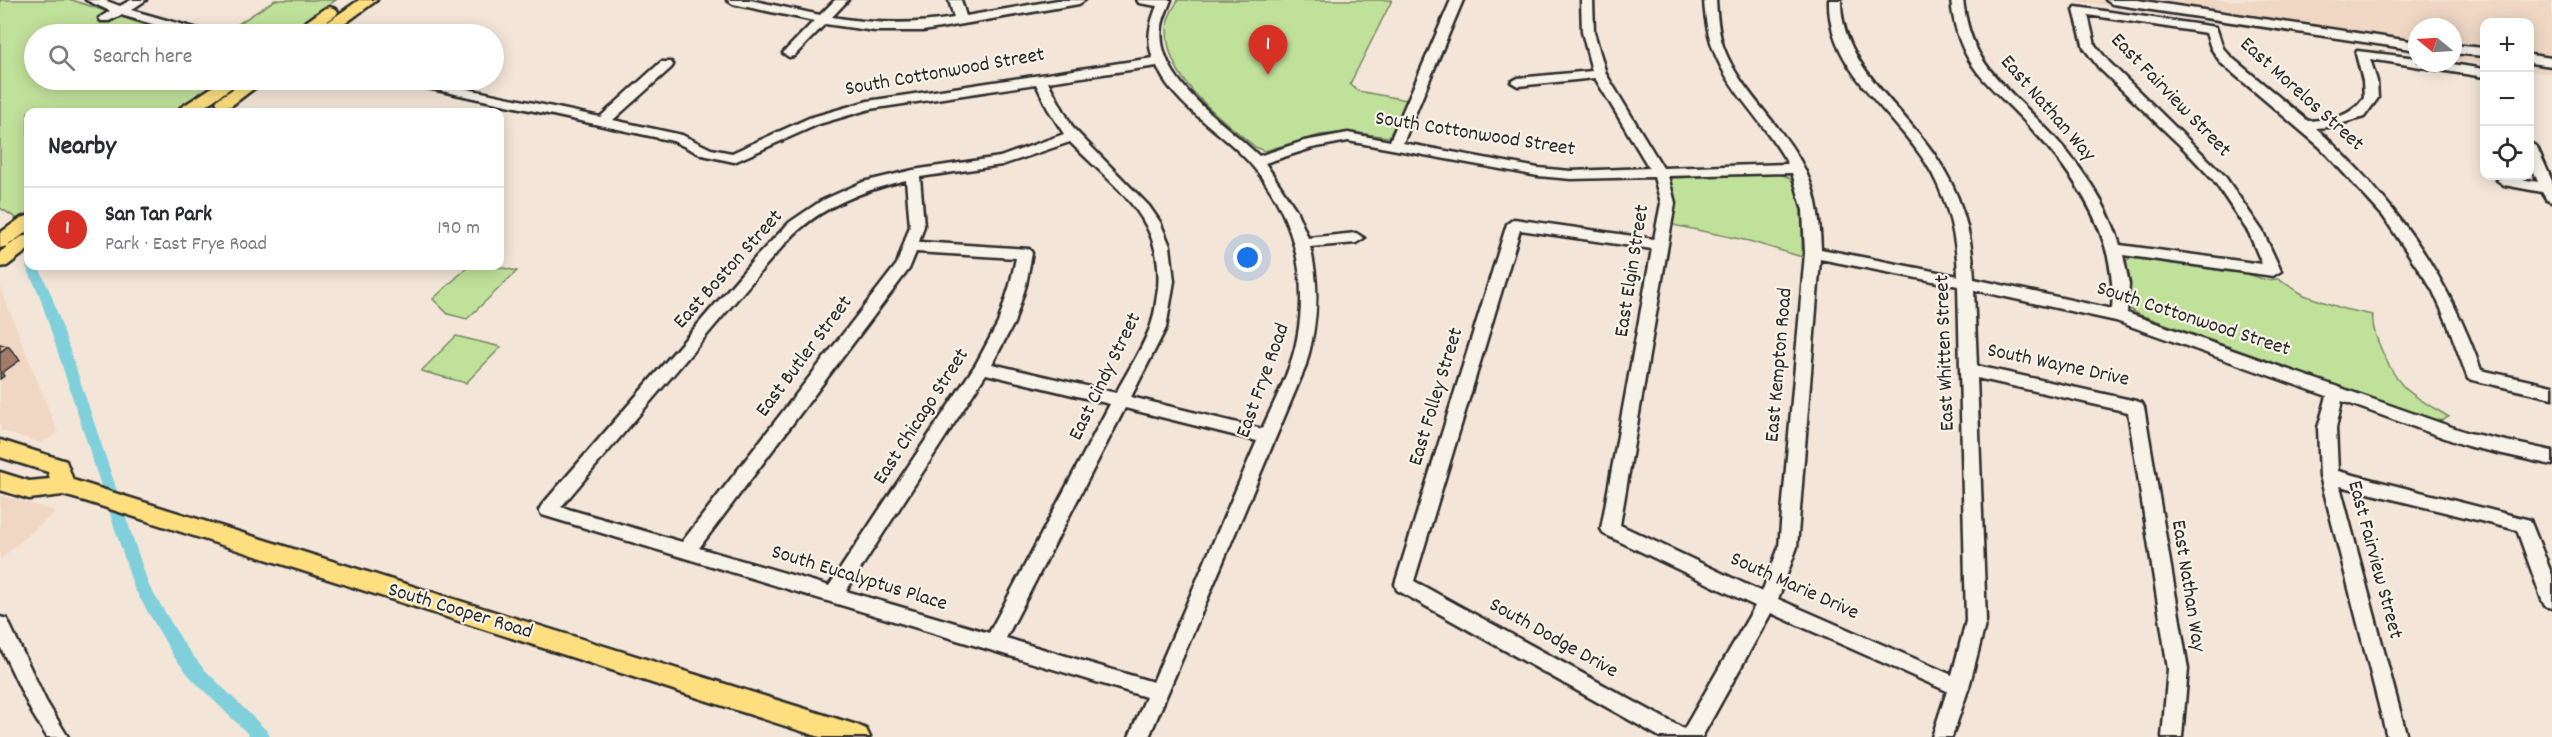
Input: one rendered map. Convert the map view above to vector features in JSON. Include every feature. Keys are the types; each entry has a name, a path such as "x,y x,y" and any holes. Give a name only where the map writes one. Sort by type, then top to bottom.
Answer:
{"main road":[{"path":"313,24 347,0"},
{"path":"335,24 369,0"},
{"path":"192,108 219,90"},
{"path":"216,108 242,90"},
{"path":"0,448 58,467 63,486"},
{"name":"South Cooper Road","path":"0,481 29,490 63,486 142,509 857,737"}],"street":[{"path":"92,0 162,24"},
{"path":"105,18 140,0"},
{"path":"732,0 872,27 903,29 961,21 1074,0"},
{"path":"789,53 842,0"},
{"path":"955,0 961,21"},
{"path":"1143,0 1165,1"},
{"path":"1394,147 1457,0"},
{"name":"East Elgin Street","path":"1587,0 1588,32 1599,74 1660,174 1668,203 1610,529"},
{"name":"East Kempton Road","path":"1691,737 1767,603 1788,547 1812,253 1811,205 1797,168 1732,78 1714,40 1710,0"},
{"name":"East Whitten Street","path":"1835,0 1839,28 1850,60 1866,83 1927,154 1942,179 1957,212 1965,247 1968,283 1976,621 1959,687 1942,737"},
{"name":"East Nathan Way","path":"1957,0 1958,24 1968,52 1992,82 2063,155 2093,201 2113,249 2121,283 2119,316"},
{"path":"2112,0 2408,45"},
{"name":"East Frye Road","path":"1139,737 1298,368 1310,322 1310,282 1304,243 1286,202 1257,161 1180,92 1161,61 1156,49 1156,34 1165,1"},
{"name":"East Fairview Street","path":"2113,249 2273,271 2256,232 2219,178 2104,65 2088,45 2080,10 2212,30"},
{"name":"East Morelos Street","path":"2212,30 2217,48 2226,60 2304,125 2350,170 2393,221 2427,268 2452,314 2474,375 2552,392"},
{"path":"2462,50 2480,52"},
{"path":"2304,125 2329,123 2359,114 2371,98 2370,81 2362,54 2408,61"},
{"path":"2534,60 2552,63"},
{"name":"South Cottonwood Street","path":"454,90 677,138 707,152 734,158 814,121 868,105 1161,61"},
{"path":"602,123 666,65"},
{"path":"2462,70 2480,72"},
{"path":"1518,82 1599,74"},
{"name":"East Cindy Street","path":"994,643 1158,328 1167,293 1166,261 1159,233 1145,212 1072,136 1053,108 1040,78"},
{"name":"East Boston Street","path":"548,510 762,260 795,225 826,204 868,185 913,174 1002,161 1072,136"},
{"name":"South Cottonwood Street","path":"1257,161 1309,144 1348,137 1538,172 1660,174 1797,168"},
{"path":"2534,158 2550,192"},
{"name":"East Butler Street","path":"686,551 904,265 917,226 918,214 913,174"},
{"path":"2504,180 2550,192"},
{"name":"East Folley Street","path":"1404,584 1514,224 1661,245"},
{"path":"1304,243 1356,238"},
{"name":"East Chicago Street","path":"833,596 982,367 1006,323 1018,285 1024,253 911,247"},
{"name":"South Cottonwood Street","path":"1812,253 1968,283 2119,316 2467,438 2552,458"},
{"path":"982,367 1269,437"},
{"name":"South Wayne Drive","path":"1970,370 2136,407"},
{"name":"East Fairview Street","path":"2336,392 2326,428 2329,476 2397,737"},
{"name":"East Nathan Way","path":"2136,407 2178,669 2172,737"},
{"path":"2329,476 2524,525 2552,600"},
{"name":"South Eucalyptus Place","path":"548,510 1158,692"},
{"name":"South Marie Drive","path":"1610,529 1767,603 1959,687"},
{"name":"South Dodge Drive","path":"1404,584 1679,737"},
{"path":"0,625 39,707 58,737"}],"shaded area":[{"path":"2071,0 2552,0 2552,74 2534,72 2534,18 2480,18 2480,63 2462,60 2462,18 2408,18 2408,52"},
{"path":"0,287 58,433 40,443 0,430"},
{"path":"0,495 56,511 0,559"}],"green space":[{"path":"0,0 72,0 143,24 24,24 24,90 207,90 180,108 24,108 24,216 19,220 0,208"},
{"path":"275,0 336,0 301,24 238,24"},
{"path":"1178,0 1392,0 1350,84 1358,91 1407,100 1389,137 1349,132 1320,135 1264,151 1255,147 1209,108 1182,77 1173,60 1168,41 1168,21"},
{"path":"1776,174 1789,178 1797,193 1802,227 1802,257 1749,241 1673,225 1675,204 1670,178"},
{"path":"2131,258 2247,274 2266,280 2278,279 2304,295 2344,309 2373,315 2378,342 2398,380 2425,403 2449,417 2438,422 2135,313 2129,308 2124,261"},
{"path":"504,268 517,271 467,319 448,314 433,299 465,270 504,270"},
{"path":"456,336 501,347 466,383 421,371"}],"building":[{"path":"0,344 8,346 0,352"}],"waterway":[{"path":"34,270 45,294 142,588 180,652 198,674 262,737"}],"place":[{"name":"San Tan Park","path":"1268,75"}]}
